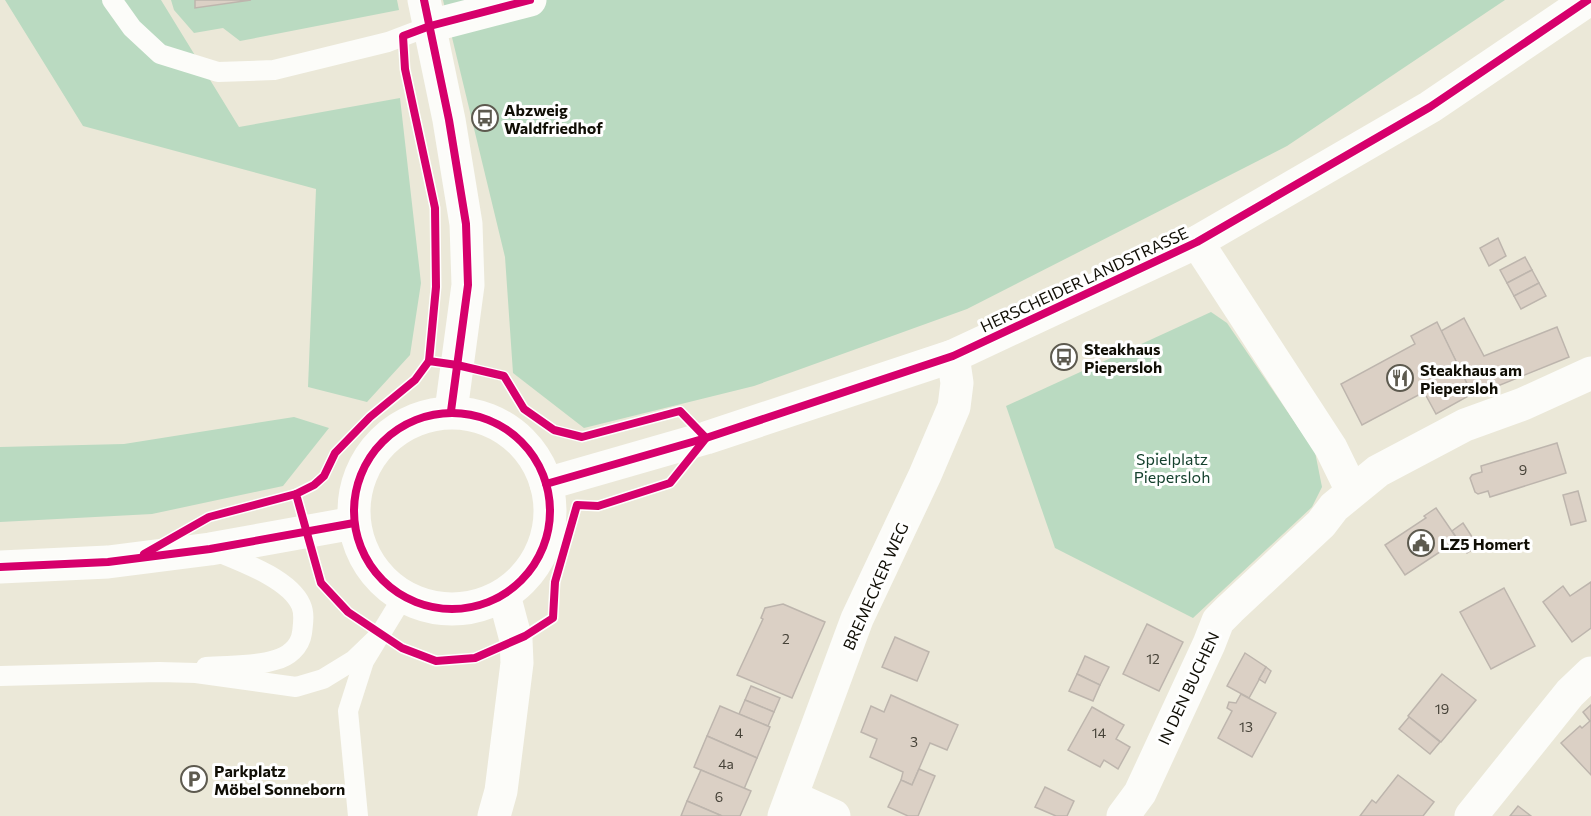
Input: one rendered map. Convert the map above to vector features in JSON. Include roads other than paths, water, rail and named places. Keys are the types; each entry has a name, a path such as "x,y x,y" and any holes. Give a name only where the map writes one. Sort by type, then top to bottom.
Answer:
{"main road":[{"path":"451,411 468,285 466,224 449,120 427,13 530,0"},
{"name":"HERSCHEIDER LANDSTRASSE","path":"546,484 706,438 952,356 1197,242 1430,107 1588,0"},
{"path":"1197,242 1330,448 1352,491"},
{"name":"BREMECKER WEG","path":"788,806 857,619 925,475 954,407 957,383 952,356"},
{"name":"IN DEN BUCHEN","path":"1131,805 1218,621 1321,524 1334,507 1378,471 1465,425 1523,404 1591,373"},
{"path":"451,411 476,414 497,422 513,432 538,461 546,484 550,496 551,520 542,551 524,579 504,595 483,605 456,610 432,608 403,597 388,586 370,566 354,523 358,481 366,462 384,439 413,420 451,411"},
{"path":"0,567 108,562 210,549 354,523"},
{"path":"494,816 501,791 517,663 516,640 504,595"},
{"path":"1471,816 1570,693 1591,673"},
{"path":"788,806 834,816"}],"lane":[{"path":"112,0 132,28 160,54 218,72 274,70 388,42 427,13"},
{"path":"159,672 273,661 294,650 301,638 302,607 294,593 258,570 210,549"},
{"path":"358,816 348,711 364,661 403,597"},
{"path":"0,676 196,673 296,687 323,679 354,660 381,634"}],"place":[{"name":"Abzweig Waldfriedhof","path":"485,118"},
{"name":"Steakhaus Piepersloh","path":"1064,357"},
{"name":"Steakhaus am Piepersloh","path":"1400,378"},
{"name":"LZ5 Homert","path":"1421,543"},
{"name":"Parkplatz Möbel Sonneborn","path":"194,779"}],"park label":[{"name":"Spielplatz Piepersloh","path":"1172,467"}]}
